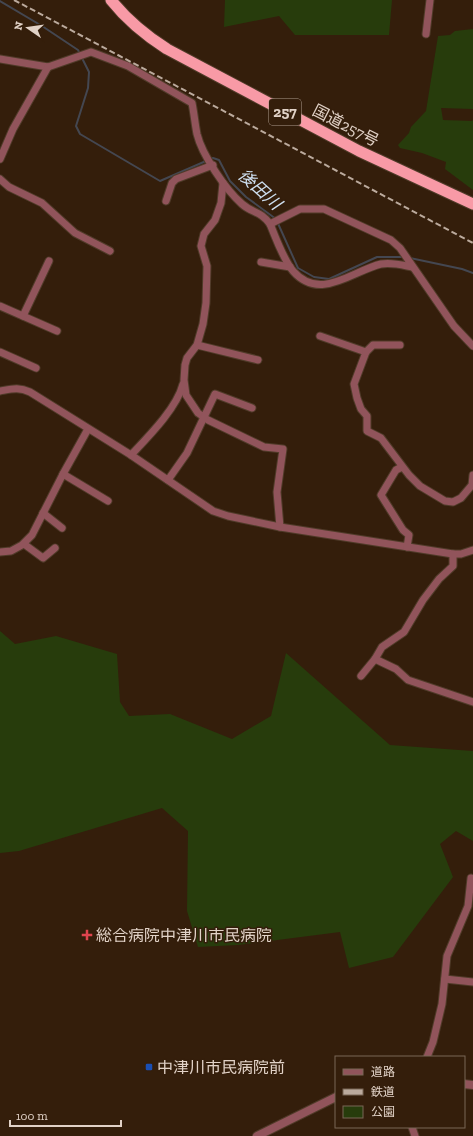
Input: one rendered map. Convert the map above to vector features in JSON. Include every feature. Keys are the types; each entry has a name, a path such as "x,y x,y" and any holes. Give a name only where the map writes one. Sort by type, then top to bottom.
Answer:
{"highway":[{"name":"国道257号","path":"111,0 132,24 149,38 167,49 359,151 473,204"}],"street":[{"path":"426,34 430,0"},
{"path":"0,59 48,67 76,56 92,52 128,66 192,103 197,135 206,155 223,183 243,204 264,216 271,223 290,267 298,276 305,280 314,284 324,285 335,283 381,264 392,263 411,265"},
{"path":"0,159 13,129 48,67"},
{"path":"166,201 172,183 176,179 212,164"},
{"path":"0,179 9,187 42,203 75,233 110,251"},
{"path":"131,455 155,429 181,392 187,358 197,345 203,324 207,266 201,246 204,234 215,220 221,202 223,183"},
{"path":"271,223 300,209 311,208 324,210 391,240 401,251 454,326 473,346"},
{"path":"23,316 49,261"},
{"path":"261,262 290,267"},
{"path":"0,306 57,331"},
{"path":"320,336 366,352"},
{"path":"197,345 258,360"},
{"path":"400,345 373,345 366,352 356,376 354,384 361,409 367,416 367,431 381,438 402,467 420,486 445,501 453,502 461,498 472,485 473,475"},
{"path":"0,352 36,368"},
{"path":"184,380 186,395 198,413 264,447 282,448 277,492 280,527"},
{"path":"0,391 21,388 30,392 131,455 213,511 228,516 280,527 453,554 462,554 473,550"},
{"path":"168,480 187,453 215,394 252,408"},
{"path":"0,552 11,551 24,544 32,535 88,429"},
{"path":"402,467 396,470 381,495 403,530 408,535 407,547"},
{"path":"63,474 108,501"},
{"path":"43,513 62,528"},
{"path":"24,544 43,558 55,548"},
{"path":"361,676 375,659 382,647 404,632 423,600 439,579 453,566 453,554"},
{"path":"375,659 396,669 408,680 473,702"},
{"path":"427,1056 433,1042 442,1004 447,956 468,906 471,878"},
{"path":"445,979 473,982"},
{"path":"257,1136 335,1097"}],"green space":[{"path":"225,0 392,0 389,35 295,35 279,16 224,27"},
{"path":"473,29 473,109 441,108 443,120 473,120 473,190 445,169 446,162 422,153 400,148 398,145 409,133 411,127 426,111 438,36 450,35 455,31"},
{"path":"0,631 15,644 56,636 117,654 120,702 129,716 170,714 232,739 271,716 286,653 390,745 473,751 473,841 456,831 440,844 453,877 393,957 349,968 340,932 238,945 198,947 187,911 188,831 162,808 19,851 0,853"}],"waterway":[{"name":"後田川","path":"0,1 42,26 78,50 80,54"},
{"name":"後田川","path":"82,58 89,72 88,88 76,126 80,134 160,181 206,161"},
{"name":"後田川","path":"210,159 213,158 219,160 230,181 246,197 276,219 298,268 314,277 329,279 377,257 404,257"},
{"name":"後田川","path":"410,258 462,269 473,273"}],"railway":[{"path":"14,0 473,243"}],"place":[{"name":"総合病院中津川市民病院","path":"87,935"},
{"name":"中津川市民病院前","path":"149,1067"}]}
